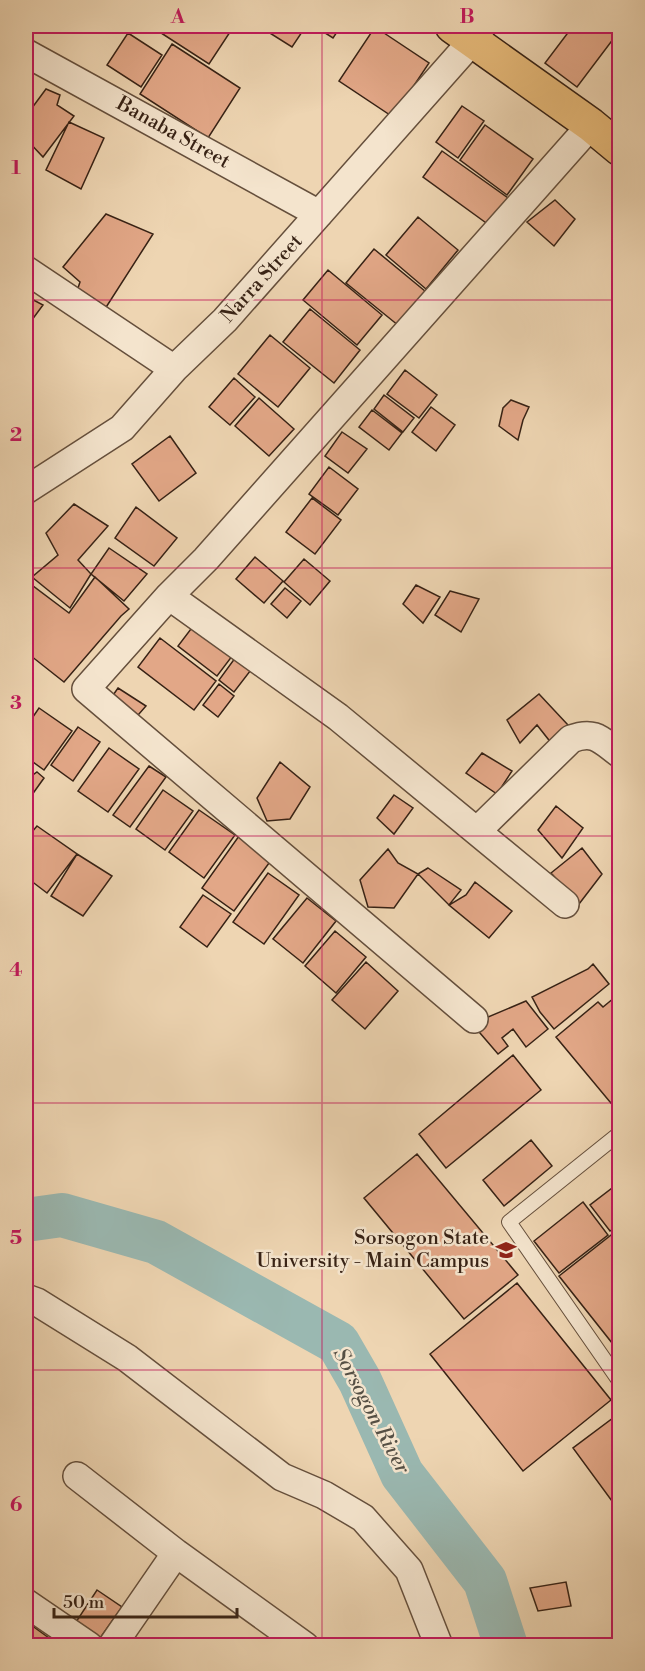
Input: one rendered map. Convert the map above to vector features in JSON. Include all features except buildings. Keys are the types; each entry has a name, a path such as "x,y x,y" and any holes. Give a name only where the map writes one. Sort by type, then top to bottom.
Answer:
{"main road":[{"path":"469,30 620,149"}],"street":[{"name":"Narra Street","path":"26,490 122,428 174,369 225,320 320,214 469,30"},
{"name":"Banaba Street","path":"26,53 320,214"},
{"path":"474,1019 86,689 169,596 214,550 591,125"},
{"path":"26,270 174,369"},
{"path":"169,596 338,717 566,904"},
{"path":"477,831 571,739 585,734 592,736 620,754"},
{"path":"26,1298 37,1302 127,1358 282,1477 324,1495 363,1518 409,1570 439,1646"},
{"path":"77,1476 176,1553 305,1646"},
{"path":"112,1646 176,1553"},
{"path":"26,1603 89,1646"}],"lane":[{"path":"620,1133 508,1222 620,1382"}],"waterway":[{"name":"Sorsogon River","path":"26,1220 62,1215 156,1242 338,1343 360,1381 402,1474 485,1581 506,1646"}],"place":[{"name":"Sorsogon State University - Main Campus","path":"506,1250"}]}
